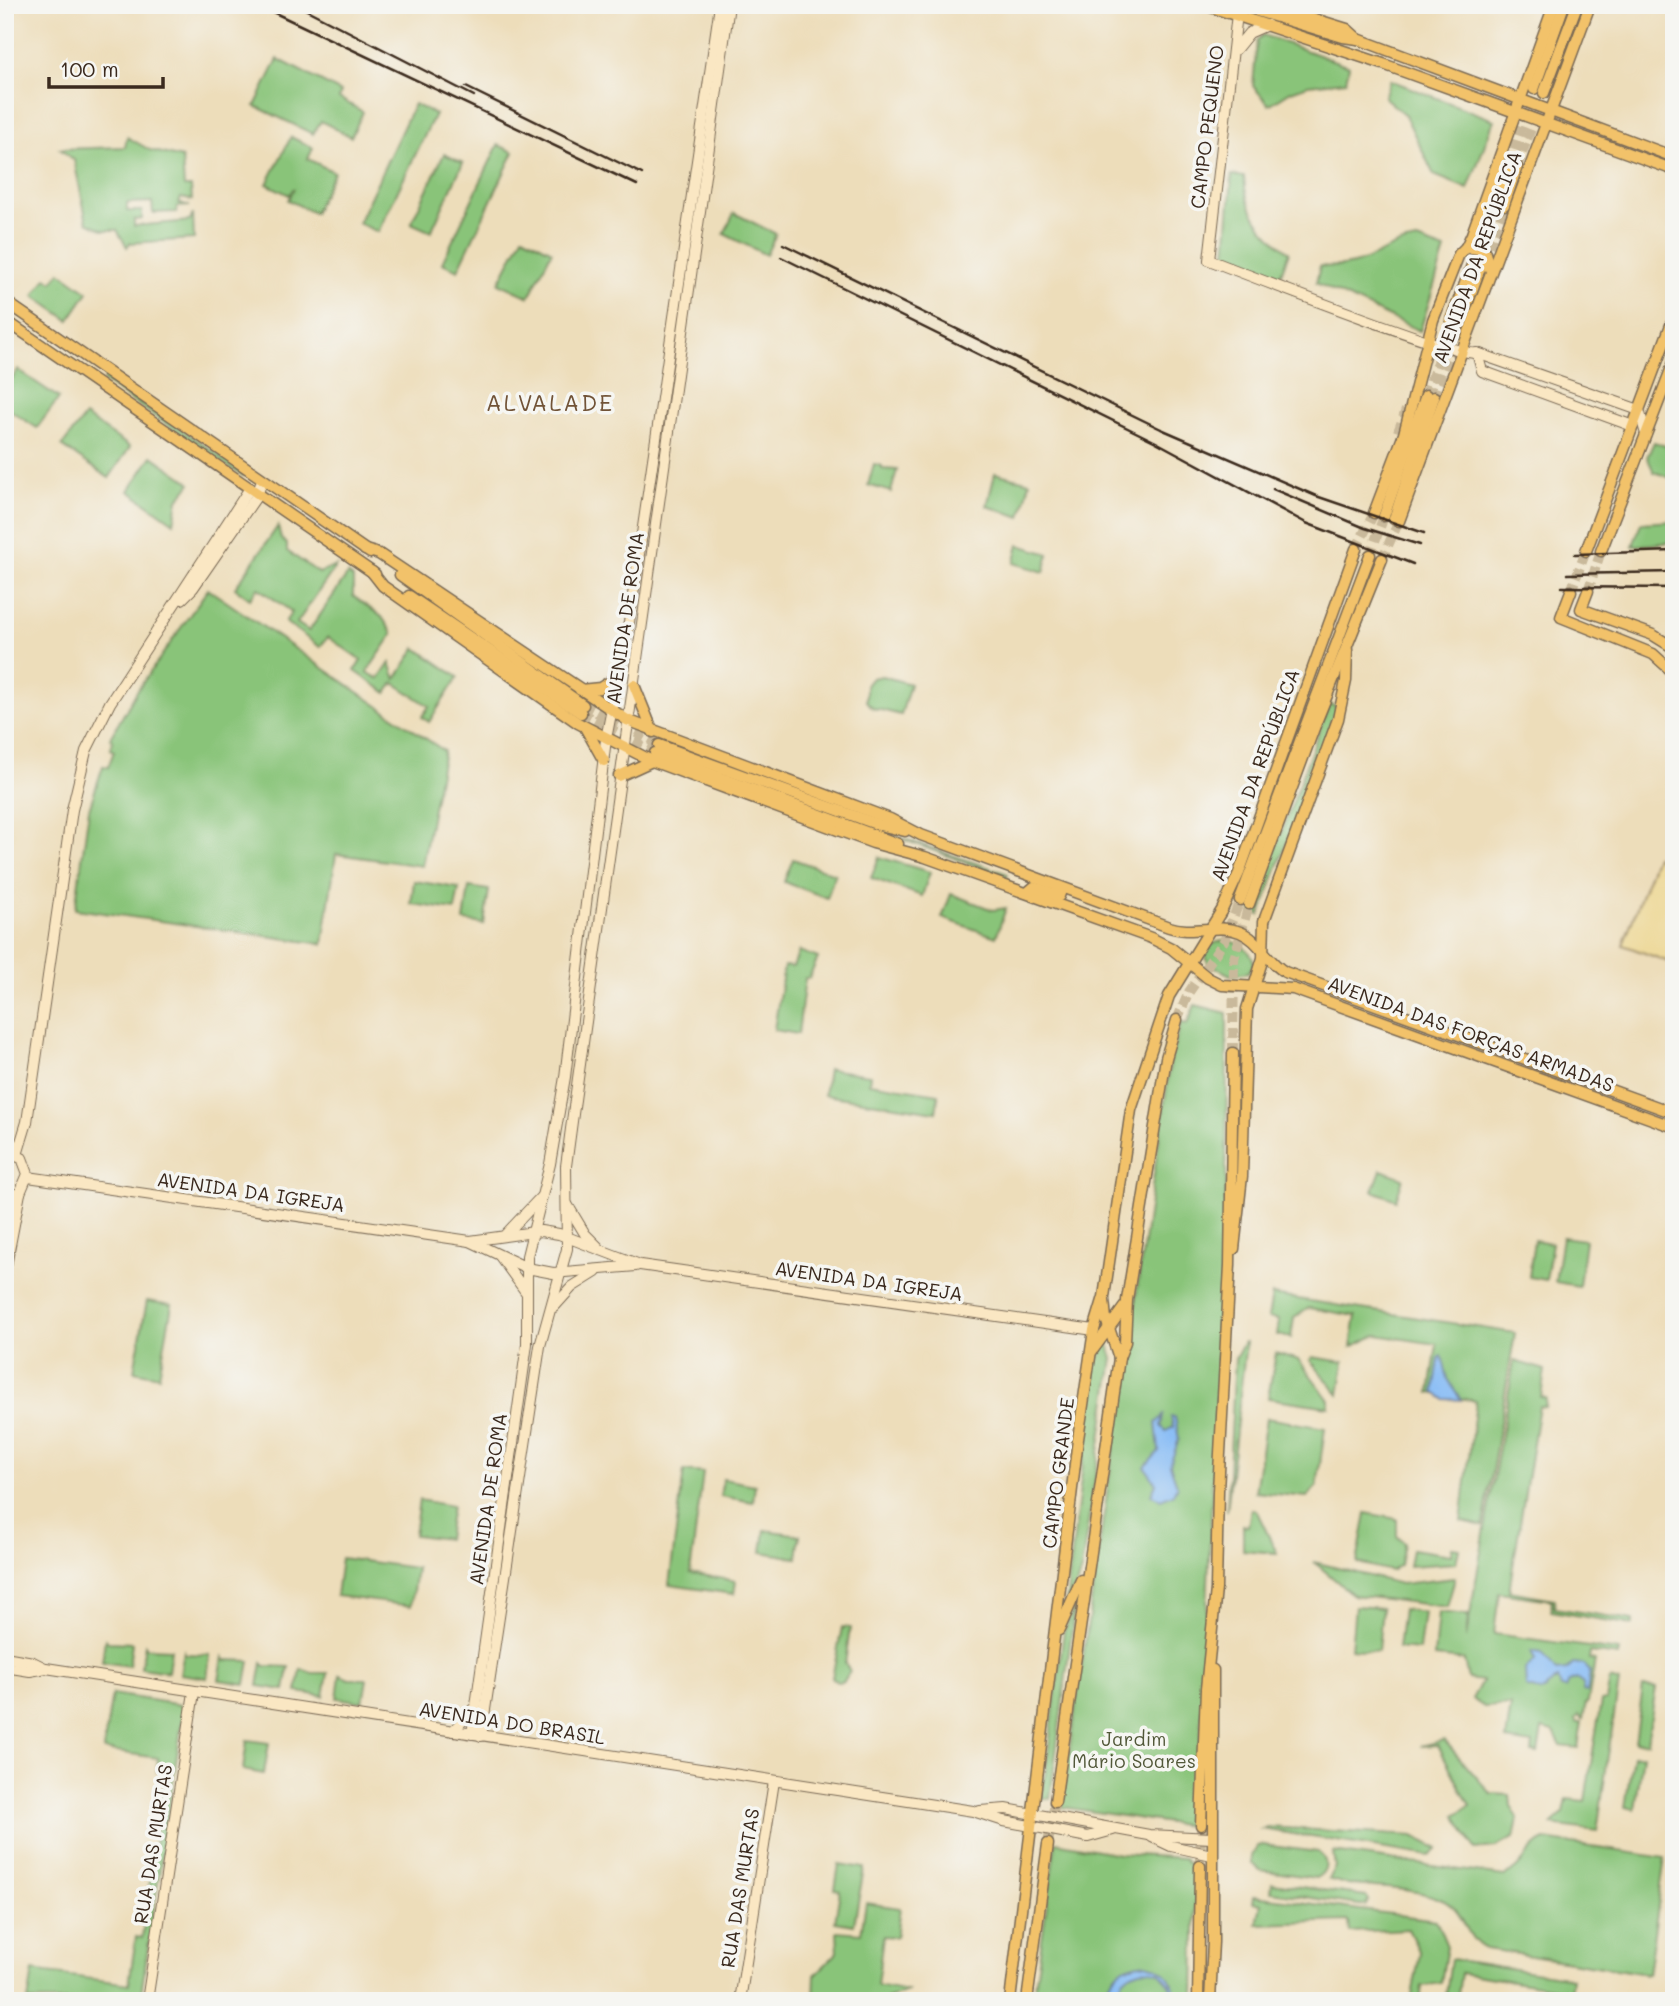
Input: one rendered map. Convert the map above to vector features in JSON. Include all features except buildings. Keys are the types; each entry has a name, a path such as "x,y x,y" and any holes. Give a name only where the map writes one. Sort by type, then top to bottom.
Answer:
{"main road":[{"name":"AVENIDA DE ROMA","path":"477,1735 475,1707 527,1343 527,1268 560,1112 578,989 606,739 619,676 720,5"},
{"name":"AVENIDA DE ROMA","path":"477,1735 540,1346 562,1273 568,1237 566,1166 729,5"},
{"path":"1205,5 1236,11"},
{"path":"1223,5 1267,25 1367,58 1674,170"},
{"path":"1269,5 1347,29 1358,39"},
{"name":"AVENIDA DA REPÚBLICA","path":"1384,516 1433,320 1459,254 1466,247 1554,5"},
{"path":"1564,5 1539,91 1577,5"},
{"name":"AVENIDA DA REPÚBLICA","path":"1384,516 1460,352 1590,5"},
{"name":"CAMPO PEQUENO","path":"1236,11 1235,50 1209,260 1429,341"},
{"path":"1257,11 1358,39 1674,157"},
{"path":"1235,50 1249,33 1267,25"},
{"path":"1367,58 1372,44"},
{"path":"1383,64 1388,50"},
{"path":"1499,203 1513,166"},
{"path":"685,230 696,233"},
{"path":"1466,247 1484,250 1490,272"},
{"path":"1456,322 1478,262"},
{"path":"5,301 365,550 582,709 372,572 5,320"},
{"path":"1586,551 1674,317"},
{"path":"1429,341 1469,355 1477,353 1639,410"},
{"path":"1477,353 1482,371 1633,426"},
{"path":"1601,551 1674,362"},
{"path":"664,386 676,391"},
{"path":"1384,516 1430,396"},
{"path":"1639,410 1646,434"},
{"path":"1384,516 1398,432"},
{"path":"5,1271 20,1193 28,1177 26,1164 9,1154 27,1122 58,902 81,767 101,718 262,479"},
{"name":"AVENIDA DA REPÚBLICA","path":"1208,930 1222,911 1239,873 1356,549"},
{"path":"365,550 379,554 426,584 578,690 627,720 653,732 890,819 921,835 1169,928 1224,928 1243,933 1257,943 1264,954"},
{"path":"1370,555 1340,628 1245,902 1317,720 1348,650 1382,559"},
{"path":"372,572 383,586 584,727 624,748 655,753 879,825 921,835"},
{"path":"1340,628 1344,584"},
{"path":"1571,590 1561,618 1646,651 1664,662 1674,673"},
{"path":"1588,591 1581,609 1653,635 1674,648"},
{"path":"1230,1265 1239,1225 1247,1009 1264,954 1264,921 1338,719 1346,681 1348,650"},
{"path":"578,690 600,688 619,676"},
{"path":"634,685 653,732"},
{"path":"584,727 604,761"},
{"path":"655,753 878,834 925,857 1157,941 1217,983 1253,987"},
{"path":"620,776 655,753"},
{"path":"1027,893 1034,887 1059,896 1062,888"},
{"path":"1188,961 1208,930"},
{"name":"AVENIDA DAS FORÇAS ARMADAS","path":"1264,954 1289,973 1674,1113"},
{"name":"CAMPO GRANDE","path":"1010,2001 1094,1330 1104,1297 1136,1091 1169,996 1188,961"},
{"name":"AVENIDA DAS FORÇAS ARMADAS","path":"1253,987 1293,989 1674,1127"},
{"path":"578,989 590,990"},
{"path":"1055,1802 1088,1558 1119,1358 1125,1342 1127,1300 1166,1058 1177,1020"},
{"path":"1201,1825 1230,1265 1233,1053"},
{"name":"AVENIDA DA IGREJA","path":"28,1177 470,1241 527,1268 562,1273 639,1265"},
{"path":"5,1197 20,1193"},
{"path":"506,1234 542,1196"},
{"path":"566,1202 585,1234 605,1253"},
{"path":"5,1213 11,1234"},
{"name":"AVENIDA DA IGREJA","path":"470,1241 533,1231 568,1237 639,1265 1094,1330"},
{"path":"497,1252 526,1292"},
{"path":"552,1309 580,1280 602,1269"},
{"path":"1104,1297 1119,1358"},
{"path":"1092,1352 1110,1330 1127,1300"},
{"path":"1094,1330 1110,1330"},
{"path":"513,1436 526,1438"},
{"path":"1054,1641 1088,1558"},
{"path":"1210,2001 1215,1691 1211,1656"},
{"name":"AVENIDA DO BRASIL","path":"5,1657 33,1662 46,1668 194,1692 973,1811 1006,1809 1032,1820 1149,1835"},
{"name":"AVENIDA DO BRASIL","path":"5,1667 30,1671 46,1668"},
{"name":"RUA DAS MURTAS","path":"147,2001 194,1692"},
{"path":"453,1731 475,1707"},
{"name":"RUA DAS MURTAS","path":"740,2001 774,1781"},
{"path":"1149,1835 1212,1838"},
{"path":"1149,1835 1171,1846 1212,1855"},
{"path":"1027,2001 1048,1844"},
{"path":"1198,2001 1200,1866"},
{"path":"1012,1976 1015,2001"}],"green space":[{"path":"1263,35 1349,66 1346,81 1308,85 1291,91 1269,105 1253,86 1257,40"},
{"path":"278,59 341,92 339,98 363,112 351,137 321,121 313,134 255,106"},
{"path":"1390,80 1494,120 1468,189 1434,175 1405,115 1384,97"},
{"path":"414,104 435,114 378,232 358,223"},
{"path":"127,137 150,150 182,158 184,187 191,187 192,200 181,198 179,203 190,206 177,207 177,212 153,213 152,202 127,203 127,211 142,211 142,219 134,220 134,226 190,221 193,214 194,239 130,243 127,247 117,230 104,230 87,222 74,160 60,149 125,147"},
{"path":"291,137 313,148 308,159 334,172 314,213 288,200 294,188 289,195 267,184"},
{"path":"498,145 514,152 458,270 442,263"},
{"path":"444,154 463,163 431,232 411,223"},
{"path":"1232,175 1244,177 1248,200 1257,220 1271,237 1289,252 1280,276 1226,255"},
{"path":"734,213 776,234 766,255 724,234"},
{"path":"523,236 552,251 529,297 499,283"},
{"path":"1417,240 1445,250 1420,331 1316,283 1320,266 1350,265 1392,247"},
{"path":"60,272 88,292 69,320 34,296 46,278 53,282"},
{"path":"18,370 59,398 37,428 5,407 5,388"},
{"path":"106,377 245,473 242,476 103,381"},
{"path":"85,416 130,447 109,478 62,446"},
{"path":"1654,442 1674,449 1674,479 1654,472 1647,457"},
{"path":"152,456 191,483 178,500 174,523 129,491"},
{"path":"874,464 882,466 882,469 897,470 891,492 868,485"},
{"path":"995,473 1030,482 1021,517 987,506"},
{"path":"1674,521 1674,542 1633,546 1641,523"},
{"path":"278,526 281,539 287,544 287,551 319,573 336,566 297,623 309,631 348,574 353,578 353,596 382,617 393,634 367,672 379,679 390,663 396,679 416,648 458,677 429,722 422,717 429,706 394,683 387,693 355,671 361,660 328,637 320,647 285,622 292,612 258,588 250,599 235,588"},
{"path":"1019,545 1049,554 1044,572 1014,563"},
{"path":"208,589 444,751 422,866 336,854 323,944 75,909 89,809 103,766 108,767 114,751 110,749 113,741 110,738 137,691"},
{"path":"882,676 910,684 901,715 873,708 866,701 866,685 872,678"},
{"path":"1329,704 1337,707 1260,915 1252,912"},
{"path":"881,831 1008,874 1007,878"},
{"path":"879,857 930,872 922,896 871,878"},
{"path":"793,859 835,874 827,898 784,882"},
{"path":"414,881 459,888 455,910 411,904"},
{"path":"469,887 489,890 484,924 464,921"},
{"path":"951,894 993,910 1006,908 996,937 942,918"},
{"path":"1223,940 1247,949 1254,963 1249,972 1230,975 1208,963 1204,952 1207,946"},
{"path":"799,951 818,958 809,978 805,978 798,1034 774,1030 784,966 793,967"},
{"name":"Jardim Mário Soares","path":"1195,1005 1227,1013 1226,1183 1197,1827 1061,1807 1171,1058 1181,1022 1187,1024"},
{"path":"828,1069 870,1075 869,1083 939,1094 936,1112 824,1095"},
{"path":"1381,1170 1403,1178 1396,1200 1373,1191"},
{"path":"1562,1237 1585,1240 1579,1286 1555,1282"},
{"path":"1534,1240 1552,1243 1546,1280 1529,1277"},
{"path":"1272,1295 1515,1333 1483,1526 1461,1521 1476,1401 1430,1393 1437,1344 1377,1335 1351,1347 1356,1316 1309,1308 1294,1318 1291,1338 1277,1335 1279,1320 1268,1318"},
{"path":"147,1301 172,1305 159,1376 134,1371"},
{"path":"1108,1341 1113,1359 1081,1570 1076,1587 1066,1603 1095,1364"},
{"path":"1246,1342 1227,1511 1235,1359"},
{"path":"1276,1353 1299,1360 1329,1400 1329,1407 1268,1398"},
{"path":"1312,1357 1344,1362 1339,1395 1310,1360"},
{"path":"1514,1361 1545,1370 1541,1397 1546,1398 1545,1407 1539,1406 1509,1591 1555,1599 1554,1608 1633,1620 1633,1625 1551,1611 1552,1600 1499,1593 1494,1634 1619,1651 1618,1656 1590,1652 1589,1659 1595,1660 1583,1719 1579,1715 1576,1719 1577,1723 1582,1722 1578,1748 1561,1746 1554,1732 1542,1729 1538,1753 1532,1752 1533,1744 1506,1740 1511,1705 1484,1707 1472,1699 1482,1681 1468,1679 1464,1660 1434,1657 1438,1612 1468,1615 1466,1638"},
{"path":"1266,1418 1325,1428 1317,1486 1307,1497 1255,1492"},
{"path":"684,1471 703,1473 690,1573 736,1581 734,1594 669,1585"},
{"path":"723,1479 755,1485 753,1502 720,1496"},
{"path":"419,1500 452,1506 447,1539 414,1535"},
{"path":"1251,1509 1256,1510 1277,1553 1243,1550 1243,1525 1248,1526"},
{"path":"1366,1513 1397,1519 1397,1536 1404,1543 1400,1565 1391,1571 1357,1563"},
{"path":"765,1530 800,1535 797,1558 762,1552"},
{"path":"1452,1547 1459,1548 1456,1563 1409,1566 1412,1549 1451,1555"},
{"path":"341,1558 416,1568 411,1606 336,1596"},
{"path":"1314,1562 1401,1584 1455,1578 1447,1607 1353,1595"},
{"path":"1075,1605 1050,1799 1042,1798 1064,1631"},
{"path":"1355,1606 1382,1608 1378,1651 1351,1649"},
{"path":"1403,1609 1424,1612 1419,1650 1398,1648"},
{"path":"842,1627 850,1628 845,1664 850,1671 844,1681 837,1682 832,1678"},
{"path":"105,1639 108,1642 132,1643 129,1666 102,1662"},
{"path":"145,1645 147,1648 171,1649 168,1672 141,1668"},
{"path":"184,1651 186,1654 210,1655 207,1678 180,1674"},
{"path":"223,1657 225,1660 250,1661 246,1684 219,1680"},
{"path":"262,1663 265,1666 289,1667 285,1690 258,1686"},
{"path":"301,1669 312,1673 328,1673 324,1696 297,1692"},
{"path":"340,1675 349,1679 367,1679 363,1702 337,1698"},
{"path":"1610,1679 1619,1682 1597,1831 1551,1825 1564,1813 1567,1799 1585,1801 1601,1701 1606,1700"},
{"path":"1643,1687 1656,1688 1647,1742 1635,1743"},
{"path":"112,1694 181,1705 184,1709 140,2001 28,2001 33,1971 129,1984 136,1937 142,1938 165,1773 157,1772 158,1758 103,1750"},
{"path":"247,1740 269,1743 264,1774 243,1770"},
{"path":"1444,1740 1491,1794 1510,1795 1511,1806 1518,1819 1514,1838 1496,1847 1475,1849 1455,1815 1470,1806 1438,1745 1420,1746"},
{"path":"1643,1755 1635,1809 1625,1807 1633,1756"},
{"path":"1267,1827 1414,1836 1438,1849 1430,1856 1262,1829"},
{"path":"1545,1840 1665,1858 1648,1974 1486,1949 1473,1939 1455,1910 1440,1899 1413,1891 1355,1885 1328,1879 1335,1867 1333,1852 1504,1876"},
{"path":"1056,1842 1119,1854 1184,1858 1187,1863 1196,1864 1194,2001 1033,2001"},
{"path":"1258,1846 1318,1852 1324,1859 1325,1869 1316,1878 1260,1870 1252,1863 1251,1855"},
{"path":"839,1864 864,1868 854,1925 835,1922 840,1891 835,1890"},
{"path":"1272,1883 1366,1896 1369,1900 1366,1906 1271,1892"},
{"path":"1254,1896 1436,1920 1447,1946 1441,1983 1422,1986 1420,2001 1411,2001 1420,1953 1408,1929 1350,1932 1349,1921 1257,1924 1261,1904 1253,1902"},
{"path":"866,1903 900,1908 896,1937 883,1936 877,1985 907,1991 882,2001 814,2001 815,1975 838,1952 837,1931 861,1933"},
{"path":"1451,1959 1572,1978 1569,2001 1562,2001 1564,1989 1461,1973 1457,2001 1445,2001"}],"sand":[{"path":"1656,856 1674,863 1674,964 1623,945"}],"water":[{"path":"1442,1356 1448,1379 1461,1400 1444,1399 1434,1392 1439,1358"},
{"path":"1163,1416 1161,1426 1166,1431 1173,1427 1171,1417 1175,1417 1179,1439 1170,1465 1177,1485 1173,1494 1161,1499 1151,1495 1156,1483 1145,1467 1159,1451 1156,1423"},
{"path":"1531,1651 1542,1653 1556,1671 1567,1670 1573,1664 1584,1665 1590,1671 1587,1692 1583,1691 1583,1684 1576,1679 1569,1682 1566,1689 1561,1688 1558,1679 1541,1692 1526,1687 1525,1670 1535,1660"},
{"path":"1138,1963 1153,1966 1165,1973 1173,1985 1174,2001 1152,2001 1172,2000 1170,1984 1159,1972 1143,1970 1129,1974 1124,1979 1116,2001 1103,2001 1114,1976"}],"tunnel":[{"path":"1243,5 1257,11"},
{"path":"1509,164 1534,89"},
{"path":"1517,167 1544,93"},
{"path":"1474,260 1495,202"},
{"path":"1483,260 1504,205"},
{"path":"1426,395 1451,320"},
{"path":"1434,397 1460,323"},
{"path":"1398,432 1406,410"},
{"path":"1356,549 1374,513"},
{"path":"1370,555 1384,516"},
{"path":"1382,559 1399,521"},
{"path":"1571,591 1586,551"},
{"path":"1588,591 1601,551"},
{"path":"583,705 659,745"},
{"path":"581,713 655,753"},
{"path":"1177,1020 1189,992 1224,941 1240,900"},
{"path":"1233,1053 1234,959 1249,904"},
{"path":"1048,1844 1055,1802"},
{"path":"1200,1866 1201,1825"}],"railway":[{"path":"258,5 637,185"},
{"path":"297,5 474,96"},
{"path":"466,87 642,174"},
{"path":"783,244 1161,429 1316,496 1424,533"},
{"path":"781,257 1156,442 1306,523 1413,564"},
{"path":"1273,489 1365,528 1420,545"},
{"path":"1575,554 1674,551"},
{"path":"1567,574 1674,572"},
{"path":"1562,587 1674,588"}],"district":[{"name":"ALVALADE","path":"550,403"}]}
